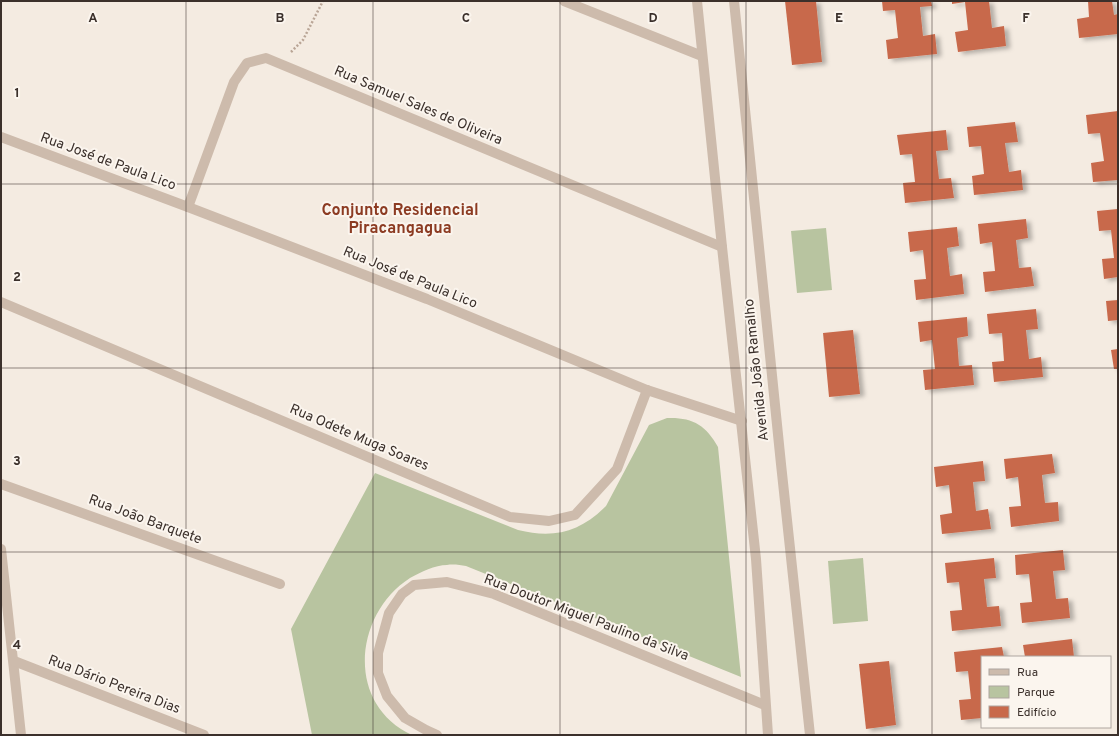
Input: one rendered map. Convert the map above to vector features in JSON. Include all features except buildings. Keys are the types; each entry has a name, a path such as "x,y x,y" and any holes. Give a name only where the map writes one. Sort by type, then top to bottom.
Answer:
{"street":[{"path":"564,1 702,56"},
{"name":"Avenida João Ramalho","path":"697,1 756,558 768,735"},
{"name":"Avenida João Ramalho","path":"734,1 810,735"},
{"name":"Rua Samuel Sales de Oliveira","path":"188,207 234,82 248,63 266,58 722,247"},
{"name":"Rua José de Paula Lico","path":"1,137 427,299 648,390 742,421"},
{"name":"Rua Odete Muga Soares","path":"1,302 510,517 530,520 549,521 575,515 617,469 648,390"},
{"name":"Rua João Barquete","path":"1,484 280,584"},
{"path":"1,549 21,735"},
{"name":"Rua Doutor Miguel Paulino da Silva","path":"437,735 405,718 387,696 378,673 378,653 389,613 402,594 414,585 447,582 494,594 765,705"},
{"name":"Rua Dário Pereira Dias","path":"14,661 204,735"}],"path":[{"path":"279,63 303,40 323,1"}],"green space":[{"path":"826,228 832,290 797,293 791,231"},
{"path":"667,418 684,419 697,424 708,433 718,447 741,677 466,566 442,565 428,569 410,578 391,594 377,613 368,635 365,658 367,681 376,702 390,721 412,735 312,735 291,629 375,473 518,530 543,534 566,531 586,522 606,506 649,425"},
{"path":"863,558 868,621 833,624 828,561"}],"district":[{"name":"Conjunto Residencial Piracangagua","path":"400,220"}]}
